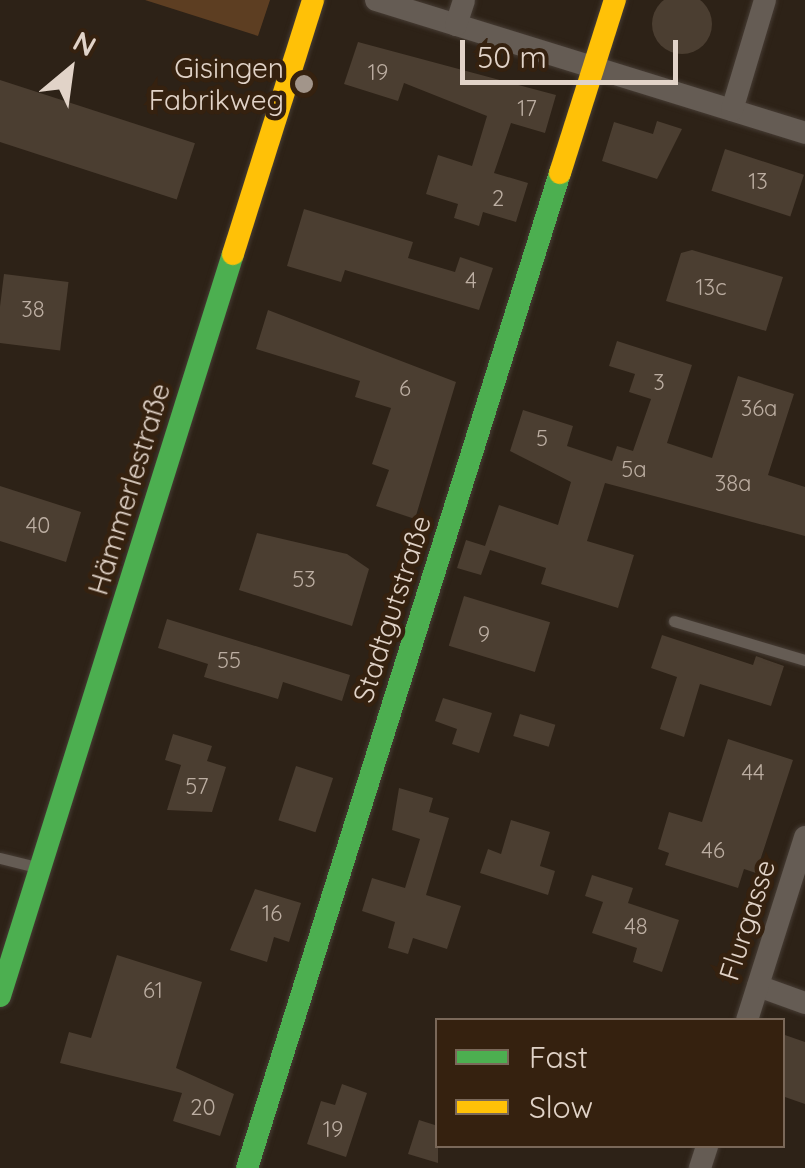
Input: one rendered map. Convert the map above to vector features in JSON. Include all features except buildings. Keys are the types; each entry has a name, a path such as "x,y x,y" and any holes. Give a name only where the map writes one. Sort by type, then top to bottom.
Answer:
{"street":[{"name":"Hämmerlestraße","path":"0,996 313,0"},
{"path":"376,0 805,133"},
{"path":"456,24 464,0"},
{"name":"Stadtgutstraße","path":"247,1168 615,0"},
{"path":"732,110 766,0"},
{"name":"Flurgasse","path":"748,1018 805,837"},
{"path":"758,986 805,1003"}],"lane":[{"path":"674,621 805,660"},
{"path":"0,858 40,868"}],"shaded area":[{"path":"145,0 270,0 258,36"}],"traffic: fast":[{"path":"247,1168 560,173"},
{"path":"0,996 233,254"}],"traffic: slow":[{"path":"233,254 313,0"},
{"path":"560,173 615,0"}],"place":[{"name":"Gisingen Fabrikweg","path":"304,84"}]}
